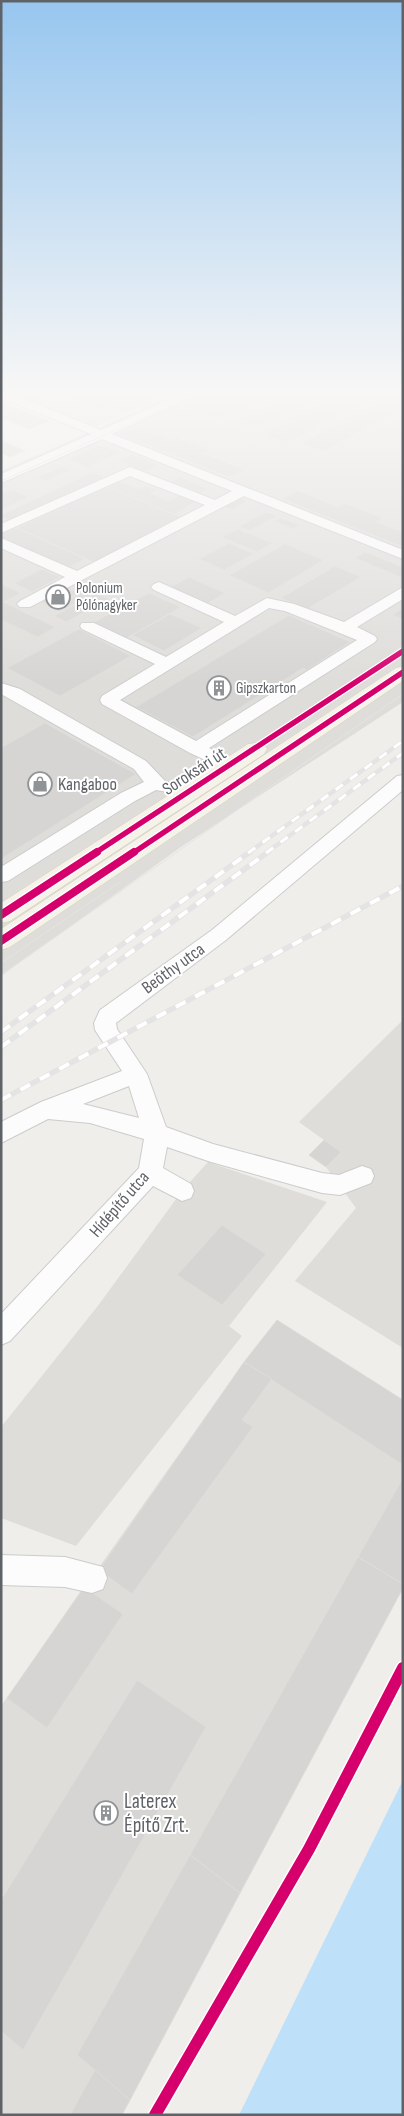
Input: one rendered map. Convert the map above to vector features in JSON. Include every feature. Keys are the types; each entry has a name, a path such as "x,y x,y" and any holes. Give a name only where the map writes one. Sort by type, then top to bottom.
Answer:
{"main road":[{"name":"Soroksári út","path":"1,915 403,651"},
{"name":"Soroksári út","path":"1,942 403,672"}],"street":[{"path":"1,528 92,488"},
{"path":"172,488 216,505"},
{"path":"235,488 403,555"},
{"path":"25,604 243,491"},
{"path":"1,542 77,577"},
{"path":"159,587 236,622"},
{"path":"345,628 403,592"},
{"path":"196,749 369,639 289,607 267,603 108,700 196,749 229,766"},
{"path":"88,626 166,664"},
{"path":"1,688 14,693 134,761 140,765 155,784"},
{"name":"Beöthy utca","path":"157,1135 136,1074 106,1030 105,1023 108,1016 219,934 403,780"},
{"path":"1,876 128,797 155,784 174,788 199,786"},
{"path":"1,1134 37,1115 136,1074"},
{"path":"37,1115 58,1112 106,1117 213,1153 322,1183 340,1185 362,1176"},
{"name":"Hídépítő utca","path":"1,1333 150,1172 157,1135"},
{"path":"150,1172 182,1191"},
{"path":"1,1570 65,1572 92,1578"}],"path":[{"path":"156,2115 309,1849 403,1668"}],"shaded area":[{"path":"1,488 403,488 403,702 181,847 1,976"},
{"path":"403,1020 403,1348 295,1281 356,1208 326,1167 309,1155 324,1140 299,1122"},
{"path":"208,1162 327,1202 229,1326 242,1336 76,1546 1,1518 1,1427 97,1307 182,1191"},
{"path":"277,1320 403,1400 403,1588 122,2115 1,2115 1,1706 244,1362"}],"water":[{"path":"403,1780 403,2115 239,2115"}],"building":[{"path":"59,488 82,488 11,521 1,515"},
{"path":"101,488 109,488 183,518 96,563 17,528"},
{"path":"109,488 150,488 156,490 150,493 169,501 180,495 196,501 174,515"},
{"path":"186,488 209,489 200,493"},
{"path":"11,489 29,497 1,510 1,494"},
{"path":"298,491 338,507 345,503 383,518 376,522 403,532 403,547 282,499"},
{"path":"239,498 247,501 233,510 222,506"},
{"path":"266,512 277,516 249,531 239,526"},
{"path":"280,518 300,525 293,529 274,521"},
{"path":"17,528 86,559 67,568 1,537 1,534"},
{"path":"238,529 273,543 257,552 221,537"},
{"path":"229,543 254,554 224,570 199,559"},
{"path":"285,544 324,560 268,593 229,575"},
{"path":"365,552 403,567 403,578 355,558"},
{"path":"335,566 361,577 307,609 281,598"},
{"path":"42,569 60,577 32,592 14,583"},
{"path":"189,577 225,593 205,605 169,588"},
{"path":"1,584 21,593 1,603"},
{"name":"Polonium Pólónagyker","path":"65,587 78,593 51,607 38,601"},
{"path":"88,589 96,593 59,612 51,608"},
{"path":"96,593 109,599 66,622 54,616"},
{"path":"149,593 181,607 125,639 92,623"},
{"path":"3,602 55,627 38,637 1,620 1,603"},
{"path":"403,608 403,619 392,615"},
{"path":"170,614 202,628 164,651 132,635"},
{"name":"Gipszkarton","path":"289,615 350,642 307,670 303,668 193,737 136,707"},
{"path":"79,629 131,656 60,696 7,668"},
{"path":"45,723 136,774 1,859 1,748"},
{"path":"324,1140 341,1152 326,1167 309,1155"},
{"path":"222,1225 266,1254 222,1305 177,1275"},
{"path":"277,1320 403,1400 403,1465 244,1362"},
{"path":"244,1362 272,1379 242,1420 253,1427 132,1594 99,1570"},
{"path":"403,1478 403,1584 358,1557"},
{"path":"358,1557 403,1584 403,1588 240,1893 190,1855"},
{"path":"84,1587 123,1614 47,1728 7,1698"},
{"name":"Laterex Építő Zrt.","path":"137,1680 206,1727 23,2050 1,2031 1,1900"},
{"path":"190,1855 240,1893 130,2100 77,2055"},
{"path":"95,2070 130,2100 122,2115 70,2115"}],"tram line":[{"path":"1,975 403,694"},
{"path":"1,963 120,882"}],"railway":[{"path":"248,853 403,741"},
{"path":"266,853 403,753"},
{"path":"1,1032 250,852"},
{"path":"1,1047 268,852"},
{"path":"1,1100 403,886"}],"cycle path":[{"path":"1,915 403,651"},
{"path":"1,941 403,672"},
{"path":"155,2115 309,1849 403,1668"}],"place":[{"name":"Polonium Pólónagyker","path":"58,597"},
{"name":"Gipszkarton","path":"219,688"},
{"name":"Kangaboo","path":"40,784"},
{"name":"Laterex Építő Zrt.","path":"106,1813"}]}
